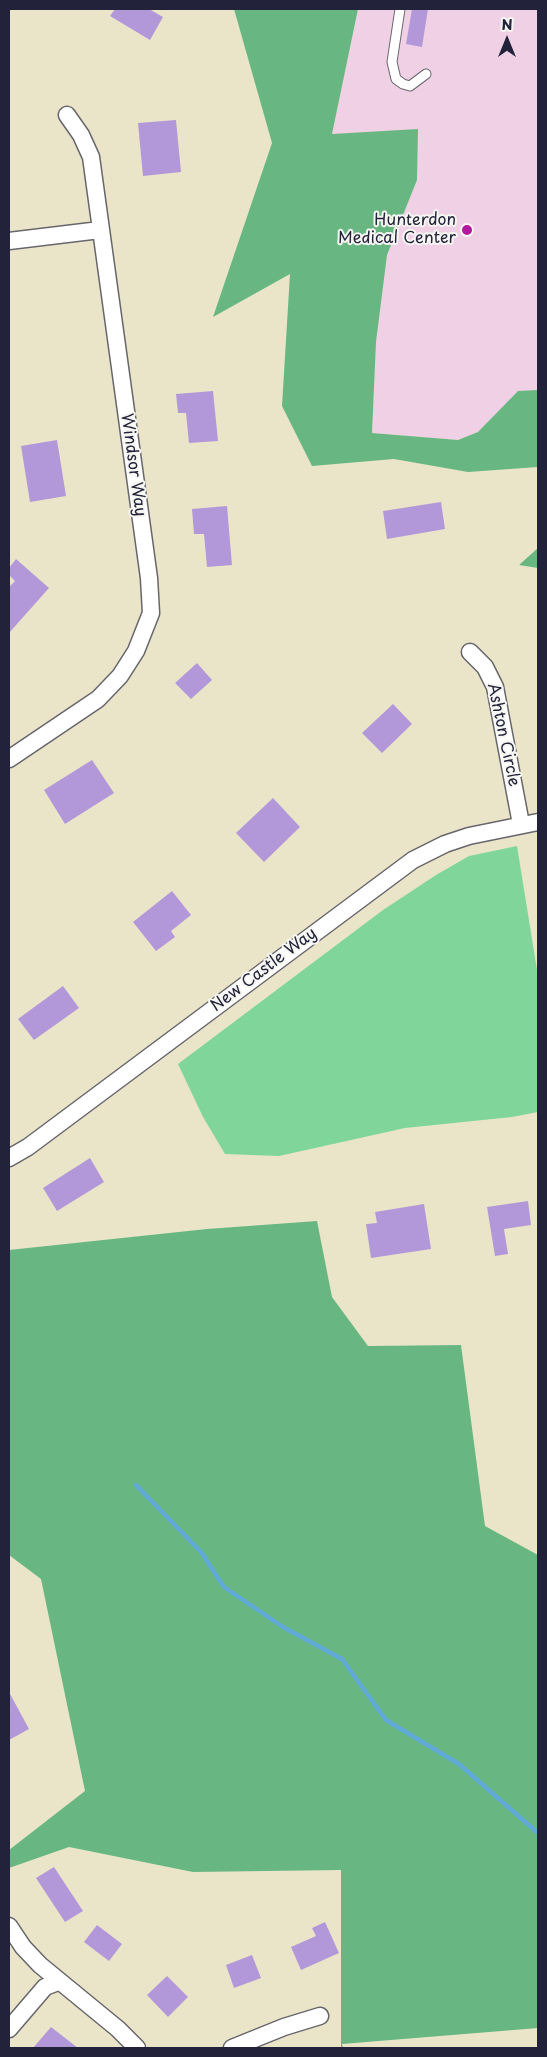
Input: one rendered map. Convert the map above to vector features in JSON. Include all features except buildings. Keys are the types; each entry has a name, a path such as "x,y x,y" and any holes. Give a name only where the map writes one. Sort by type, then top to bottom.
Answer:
{"street":[{"name":"Windsor Way","path":"9,759 98,700 120,676 136,651 151,613 149,578 91,157 81,135 67,115"},
{"path":"9,241 100,230"},
{"name":"Ashton Circle","path":"470,652 485,667 495,687 521,824"},
{"name":"New Castle Way","path":"9,1158 28,1147 413,860 445,844 469,836 538,822"},
{"path":"9,1926 23,1947 58,1982 112,2023 137,2048"},
{"path":"9,2029 45,1987 58,1982"},
{"path":"232,2048 284,2027 320,2016"}],"lane":[{"path":"400,9 392,62 396,79 410,86 426,74"}],"shaded area":[{"name":"Hunterdon Medical Center","path":"358,9 538,9 538,390 518,392 478,432 458,440 372,433 376,342 387,254 417,180 332,134"}],"green space":[{"path":"234,9 358,9 332,134 418,129 417,180 387,255 376,342 372,433 458,440 478,432 518,391 538,390 538,467 468,472 394,459 312,466 282,406 290,274 213,317 272,143"},
{"path":"538,548 538,568 519,565"},
{"path":"517,846 538,976 538,1112 512,1117 405,1128 279,1156 225,1154 203,1117 178,1064 383,910 436,875 469,856"},
{"path":"317,1221 332,1297 368,1346 461,1345 485,1526 538,1555 538,2028 342,2044 343,2048 341,2048 341,1870 193,1872 69,1847 9,1868 9,1850 85,1791 41,1579 9,1555 9,1250 207,1229"}],"waterway":[{"path":"136,1485 201,1552 224,1587 283,1627 342,1659 386,1720 459,1764 538,1833"}],"place":[{"name":"Hunterdon Medical Center","path":"467,230"}]}
